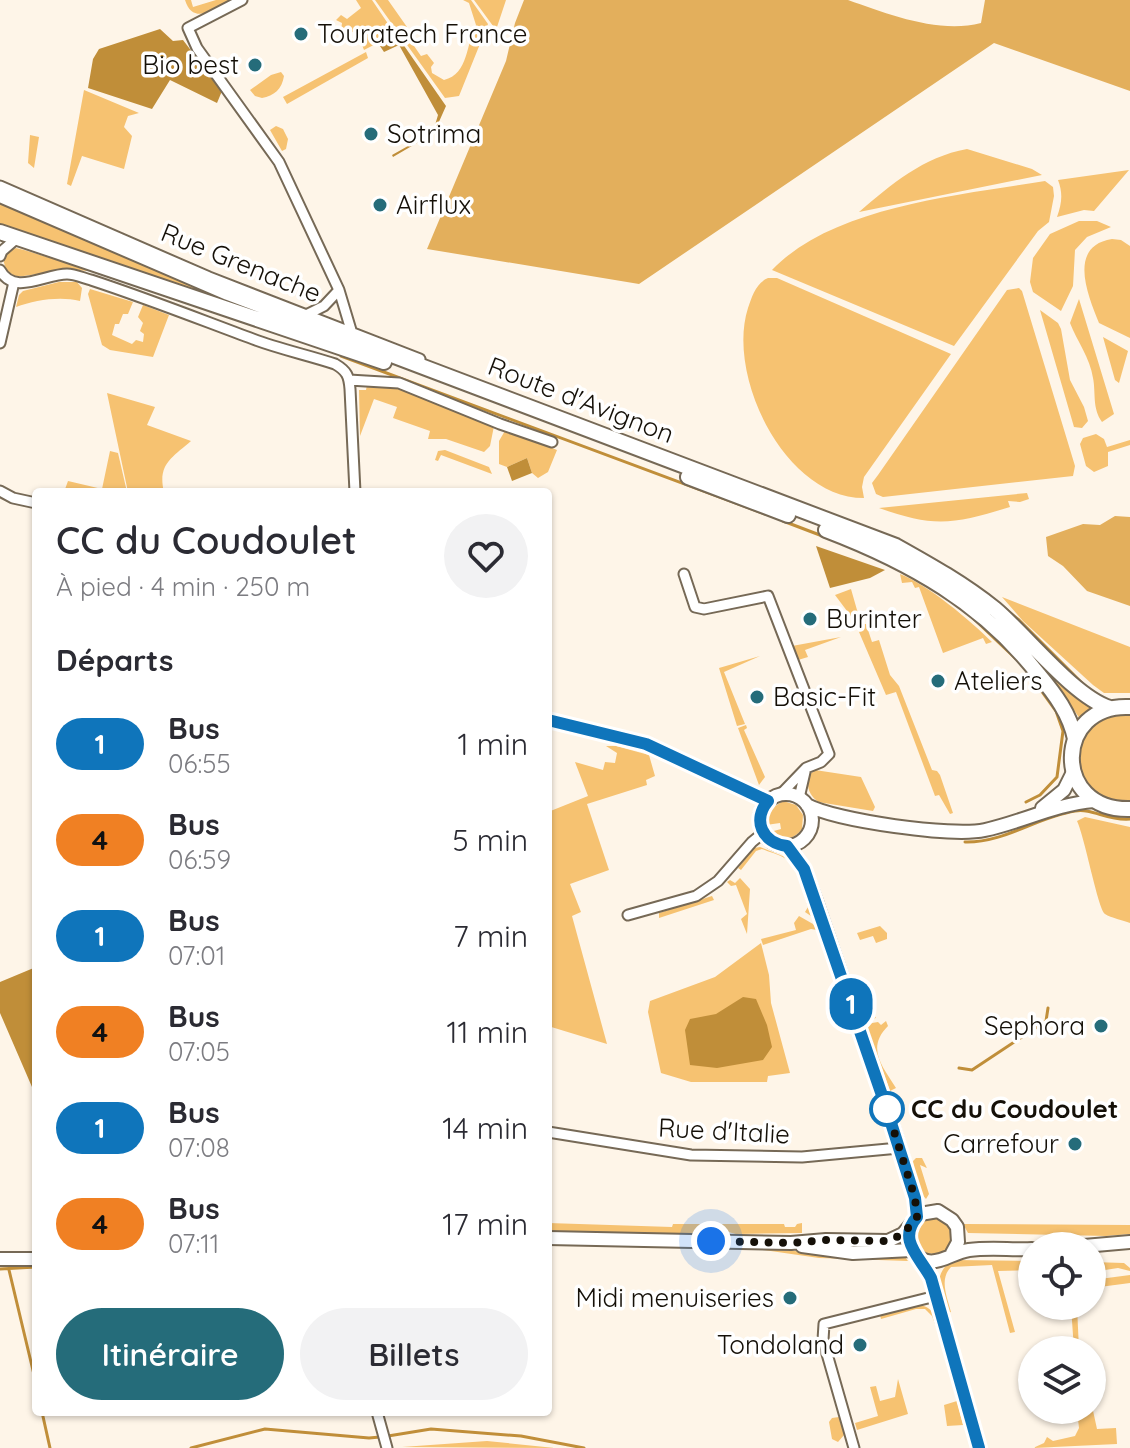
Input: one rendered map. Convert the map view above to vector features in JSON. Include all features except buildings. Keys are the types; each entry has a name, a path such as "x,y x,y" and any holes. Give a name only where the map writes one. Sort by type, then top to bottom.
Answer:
{"main road":[{"name":"Route d'Avignon","path":"0,195 228,293 896,546 966,587 1014,625 1081,692 1110,708"},
{"name":"Route d'Avignon","path":"0,232 369,357 825,529 896,559 969,605 1013,644 1055,695 1069,720 1075,739"},
{"path":"1130,707 1110,708 1089,719 1075,739 1071,755 1073,772 1081,788 1094,801 1117,809 1130,809"}],"street":[{"path":"242,0 188,28 197,48 279,162 339,290 351,330"},
{"name":"Rue Grenache","path":"0,186 180,265 351,330 438,367 465,382"},
{"path":"0,256 17,238"},
{"path":"0,270 2,275 14,282 30,282 66,274 80,276 344,369 349,380 355,488"},
{"path":"0,343 14,282"},
{"path":"308,314 324,306 339,290"},
{"path":"349,380 399,383 552,442"},
{"path":"0,491 32,502"},
{"path":"0,499 13,498"},
{"path":"684,574 695,607 704,609 768,596 829,754 821,762 806,768 781,794 768,801 760,818 763,833 775,844 787,846 803,840"},
{"path":"552,721 646,744 768,801"},
{"path":"806,768 803,801 812,824"},
{"path":"1028,816 1056,798 1073,772"},
{"path":"781,794 833,814 952,833 987,830 1075,803 1094,801"},
{"path":"833,814 812,824 803,840 804,869 915,1198 918,1218 908,1239 931,1278 979,1448"},
{"path":"628,915 696,896 718,881 763,833"},
{"path":"787,846 804,869"},
{"name":"Rue d'Italie","path":"552,1133 691,1155 802,1157 899,1148"},
{"path":"552,1238 791,1243 888,1241 896,1239 918,1218 938,1211 952,1220 958,1236 952,1253"},
{"path":"958,1236 986,1249"},
{"path":"1106,1244 1130,1242"},
{"path":"791,1243 828,1251 916,1254 938,1261"},
{"path":"931,1278 938,1261 952,1253 1018,1249"},
{"path":"1106,1252 1130,1251"},
{"path":"0,1259 32,1259"},
{"path":"854,1448 823,1340 824,1324 936,1296"},
{"path":"378,1416 387,1448"}],"shaded area":[{"path":"185,0 191,0 193,7 216,0 232,0 199,14 189,8"},
{"path":"356,0 372,0 395,34 364,50 356,30 347,35 341,31 342,23 336,20 341,15 347,19 361,8"},
{"path":"375,0 388,0 407,27 405,33 421,56 427,54 434,63 432,73 444,80 458,71 466,57 476,25 469,3 463,0 471,0 488,24 459,96 445,98"},
{"path":"474,0 506,0 496,30"},
{"path":"524,0 848,0 913,21 965,26 981,23 985,0 1130,0 1130,91 994,43 639,284 427,249 506,61"},
{"path":"160,29 173,41 183,40 222,91 217,103 170,80 152,109 88,88 93,59 99,49"},
{"path":"398,37 446,106 434,133 393,157 433,132 438,115 399,45 384,52 380,46"},
{"path":"366,52 368,58 287,104 283,97"},
{"path":"281,72 283,81 274,94 262,98 250,90 271,75"},
{"path":"84,90 139,113 128,116 124,127 132,136 124,169 82,156 71,186 67,184"},
{"path":"276,126 283,129 288,139 286,149 282,151 270,130"},
{"path":"30,135 39,137 34,168 28,163"},
{"path":"967,149 1042,175 859,212 922,165"},
{"path":"1129,170 1094,211 1084,210 1057,217 1061,198 1058,180"},
{"path":"1045,181 1053,187 1054,196 1049,222 1038,231 954,346 772,270 798,248 863,217 938,198"},
{"path":"0,201 306,330 0,226"},
{"path":"1079,221 1097,221 1111,227 1087,237 1075,250 1073,286 1061,311 1033,292 1030,282 1033,258 1050,234"},
{"path":"1112,239 1130,246 1130,338 1099,323 1086,286 1085,262 1089,251"},
{"path":"16,248 93,271 67,270 16,277 6,270 3,259 8,251"},
{"path":"768,278 777,278 951,354 864,477 864,498 835,493 809,478 787,456 768,428 754,398 743,336 753,295 760,283"},
{"path":"59,282 77,282 82,288 80,301 48,300 16,307 23,291"},
{"path":"1019,288 1075,466 1073,476 883,497 876,494 872,483 1007,290"},
{"path":"90,289 133,302 128,314 123,314 119,324 115,324 112,335 132,344 136,340 143,342 144,334 140,331 143,323 138,317 143,305 169,315 153,357 110,350 102,345 88,294"},
{"path":"1079,299 1114,414 1102,422 1096,406 1091,371 1070,323"},
{"path":"1040,310 1058,323 1061,329 1070,380 1088,421 1082,428 1074,427"},
{"path":"1103,337 1128,351 1119,383 1115,380"},
{"path":"367,385 400,388 485,421 494,426 490,446 484,452 446,439 428,439 430,431 393,418 397,407 374,399 360,436 359,390 366,390"},
{"path":"107,393 155,407 147,425 191,441 168,462 163,474 163,488 127,488"},
{"path":"506,429 557,450 548,472 538,478 532,473 527,458 507,467 499,464 499,441"},
{"path":"1096,434 1104,439 1107,447 1130,440 1130,445 1108,452 1108,466 1094,472 1086,466 1080,444 1083,438"},
{"path":"445,450 489,467 492,474 441,455 438,461 435,460 438,451"},
{"path":"110,451 118,453 126,488 102,488"},
{"path":"527,458 532,473 512,481 507,467"},
{"path":"68,481 98,488 65,488"},
{"path":"1027,493 1029,499 1008,501 1010,507 959,520 915,519 879,508"},
{"path":"1115,516 1130,517 1130,606 1087,591 1063,566 1048,556 1046,537 1083,524 1100,525"},
{"path":"816,546 885,570 870,578 830,588"},
{"path":"900,574 935,594 992,642 986,644 983,638 943,653 919,587 915,588 912,582 902,583"},
{"path":"851,589 861,624 866,624 872,642 879,640 890,675 899,686 932,770 940,775 953,813 950,814 939,795 935,796 896,692 886,695 859,632 862,631 835,595"},
{"path":"1002,597 1130,647 1130,693 1104,693 1093,685 1023,621"},
{"path":"841,637 805,650 808,657 798,660 792,646"},
{"path":"760,656 724,672 745,724 737,726 719,668"},
{"path":"1055,676 1092,707 1080,719 1052,678"},
{"path":"1130,713 1130,802 1108,799 1089,788 1083,779 1079,759 1083,738 1096,722 1108,716"},
{"path":"746,725 744,730 765,777 759,785 738,728"},
{"path":"606,746 649,755 655,776 646,780 647,785 587,804 609,870 570,884 581,912 572,916 607,1044 552,1027 552,810 588,796 575,762 603,770 605,762 615,763 617,753"},
{"path":"815,770 861,777 875,807 873,811 818,802 808,787 809,775"},
{"path":"783,801 796,805 803,815 802,829 795,836 787,838 770,832 781,829 780,823 766,825 769,810"},
{"path":"1085,817 1130,827 1130,923 1105,914 1102,909 1077,821"},
{"path":"760,847 790,859 800,881 786,859 762,849 756,851 741,870 738,868 754,848"},
{"path":"740,878 750,889 747,934 741,919 747,914 736,885 731,886 727,882 735,883"},
{"path":"712,896 714,900 659,918 659,913"},
{"path":"799,916 817,930 811,929 763,945 761,939 796,930 794,923"},
{"path":"880,926 887,933 887,939 876,943 873,936 860,940 857,933"},
{"path":"761,943 769,975 771,1003 790,1073 768,1076 767,1082 691,1082 661,1073 648,1012 650,1001 715,977"},
{"path":"32,969 32,1087 0,1013 0,982"},
{"path":"856,976 867,993 860,995 876,1018 865,1021 851,979"},
{"path":"743,997 756,999 767,1025 772,1047 763,1060 717,1068 690,1065 685,1030 690,1019 716,1014"},
{"path":"886,1021 888,1026 881,1034 877,1049 878,1057 896,1088 890,1091 866,1024 878,1022 881,1025"},
{"path":"922,1158 927,1168 920,1165 929,1194 926,1199 915,1175 913,1161"},
{"path":"933,1216 946,1222 952,1235 946,1248 933,1254 920,1248 914,1235 920,1222"},
{"path":"552,1223 672,1227 673,1224 784,1224 785,1227 795,1227 802,1223 802,1233 736,1234 724,1231 709,1235 552,1232"},
{"path":"963,1224 1130,1225 1130,1234 1106,1236 1106,1232 968,1233"},
{"path":"756,1249 834,1257 903,1254 908,1261 819,1258"},
{"path":"952,1260 1018,1261 1018,1270 998,1271 1015,1332 1010,1333 992,1265 951,1267 945,1277 951,1312 947,1313 939,1284 946,1266"},
{"path":"1106,1262 1124,1263 1130,1271 1118,1268 1106,1270"},
{"path":"1130,1275 1130,1283 1106,1286 1106,1278"},
{"path":"918,1305 934,1314 942,1343 932,1316 925,1309 881,1319 880,1315"},
{"path":"1072,1320 1078,1320 1078,1336 1073,1336"},
{"path":"898,1379 908,1414 857,1430 855,1423 878,1416 870,1387 876,1386 880,1401 895,1397"},
{"path":"957,1401 963,1425 947,1426 944,1405"},
{"path":"839,1417 844,1435 838,1442 832,1439 829,1422"},
{"path":"1079,1424 1096,1424 1097,1429 1116,1428 1117,1444 1033,1448 1044,1443 1047,1437 1053,1441 1075,1436"},
{"path":"487,1441 555,1448 402,1447"}],"waterway":[{"path":"341,356 765,514"},
{"path":"783,521 825,537"},
{"path":"987,594 1019,620 1086,687"},
{"path":"974,619 1015,658"},
{"path":"1026,802 1040,795 1057,777 1063,731 1056,711 1033,679"},
{"path":"965,842 993,838 1075,811 1130,819"},
{"path":"959,1068 972,1070 1046,1021 1048,1008"},
{"path":"0,1269 32,1267"},
{"path":"9,1270 32,1366"},
{"path":"43,1416 50,1448"},
{"path":"191,1448 265,1429 380,1437"},
{"path":"388,1436 431,1429 521,1436 584,1448"}],"bus line":[{"name":"1","path":"552,721 646,744 768,801 760,818 763,833 775,844 787,846 804,869 884,1101 915,1198 917,1217 909,1227 908,1239 911,1250 920,1258 931,1278 979,1448"}],"place":[{"name":"Touratech France","path":"301,34"},
{"name":"Bio best","path":"255,65"},
{"name":"Sotrima","path":"371,134"},
{"name":"Airflux","path":"380,205"},
{"name":"Burinter","path":"810,619"},
{"name":"Ateliers","path":"938,681"},
{"name":"Basic-Fit","path":"757,697"},
{"name":"Sephora","path":"1101,1026"},
{"name":"CC du Coudoulet","path":"887,1109"},
{"name":"Carrefour","path":"1075,1144"},
{"name":"Midi menuiseries","path":"790,1298"},
{"name":"Tondoland","path":"860,1345"}],"route":[{"path":"711,1241 888,1241 903,1234 917,1217 915,1198 887,1109"}]}
